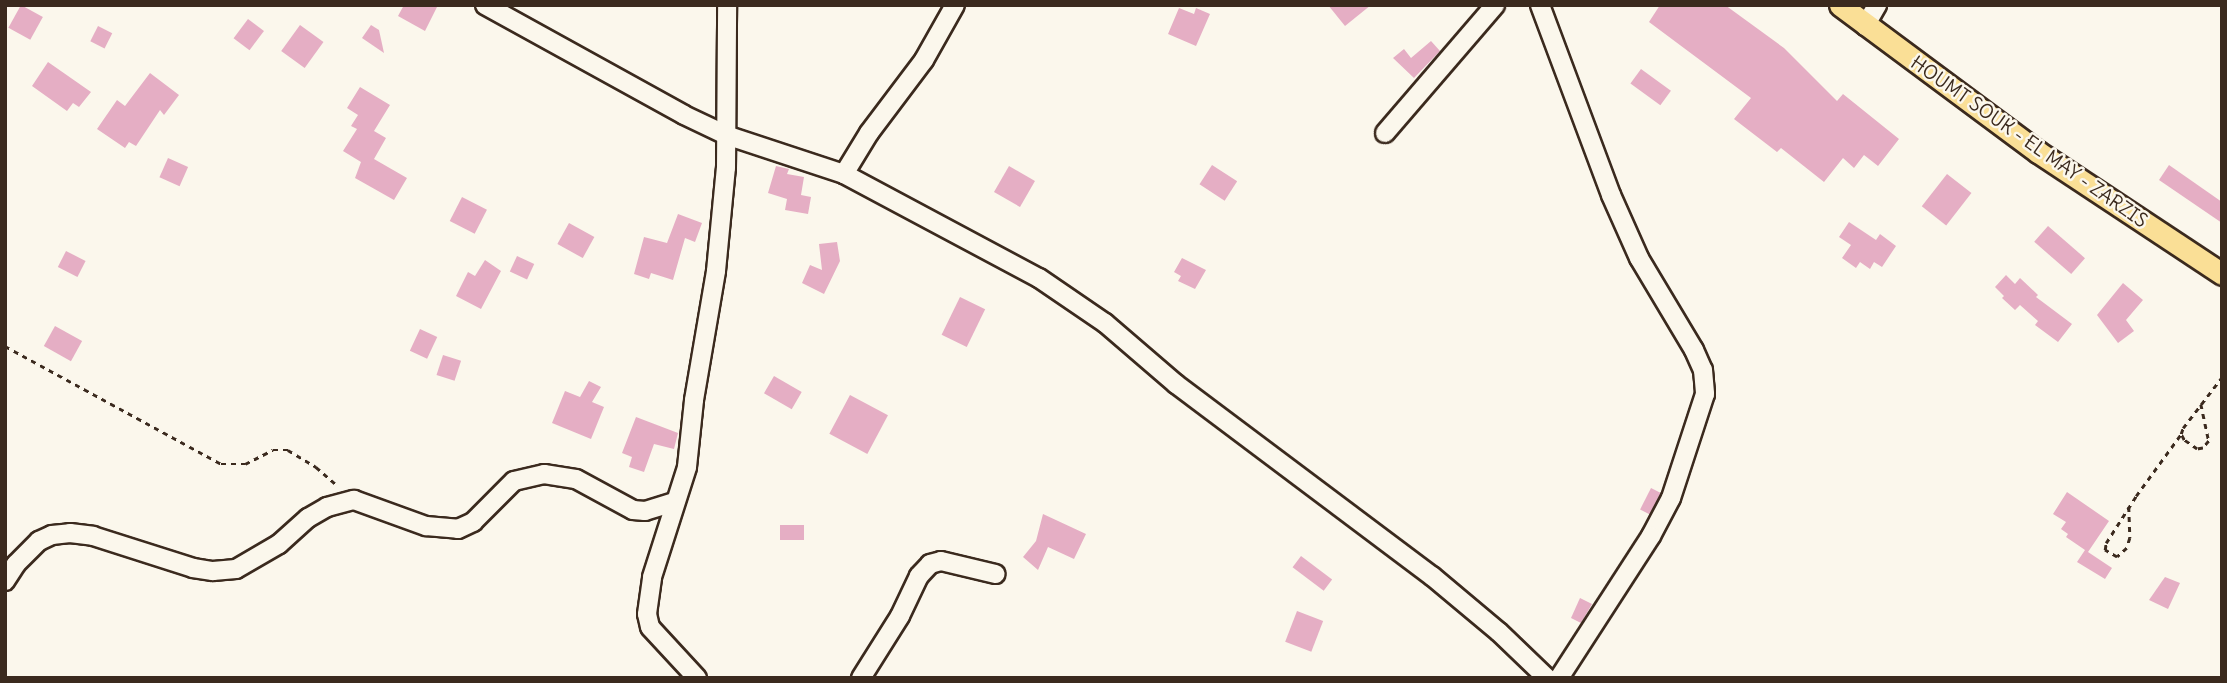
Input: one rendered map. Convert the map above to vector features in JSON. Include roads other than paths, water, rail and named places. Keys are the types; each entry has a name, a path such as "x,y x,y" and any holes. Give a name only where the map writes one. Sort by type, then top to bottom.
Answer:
{"main road":[{"name":"HOUMT SOUK - EL MAY - ZARZIS","path":"1840,5 2038,152 2222,274"}],"street":[{"path":"485,5 726,135 844,174 1039,278 1086,310 1176,384 1432,576 1499,632 1547,678"},
{"path":"696,678 650,627 647,614 652,577 687,467 694,400 716,271 726,168 727,5"},
{"path":"844,174 869,133 924,60 955,5"},
{"path":"1385,133 1495,5"},
{"path":"1541,5 1611,195 1639,258 1694,350 1703,370 1705,394 1671,498 1651,536 1559,678"},
{"path":"1865,26 1877,5"},
{"path":"5,581 16,564 39,541 70,533 93,536 193,568 214,571 236,569 279,544 308,517 327,507 354,500 442,529 458,529 473,522 514,481 544,474 576,479 634,510 645,511 675,502"},
{"path":"860,678 900,616 919,576 930,564 941,561 995,574"}]}
